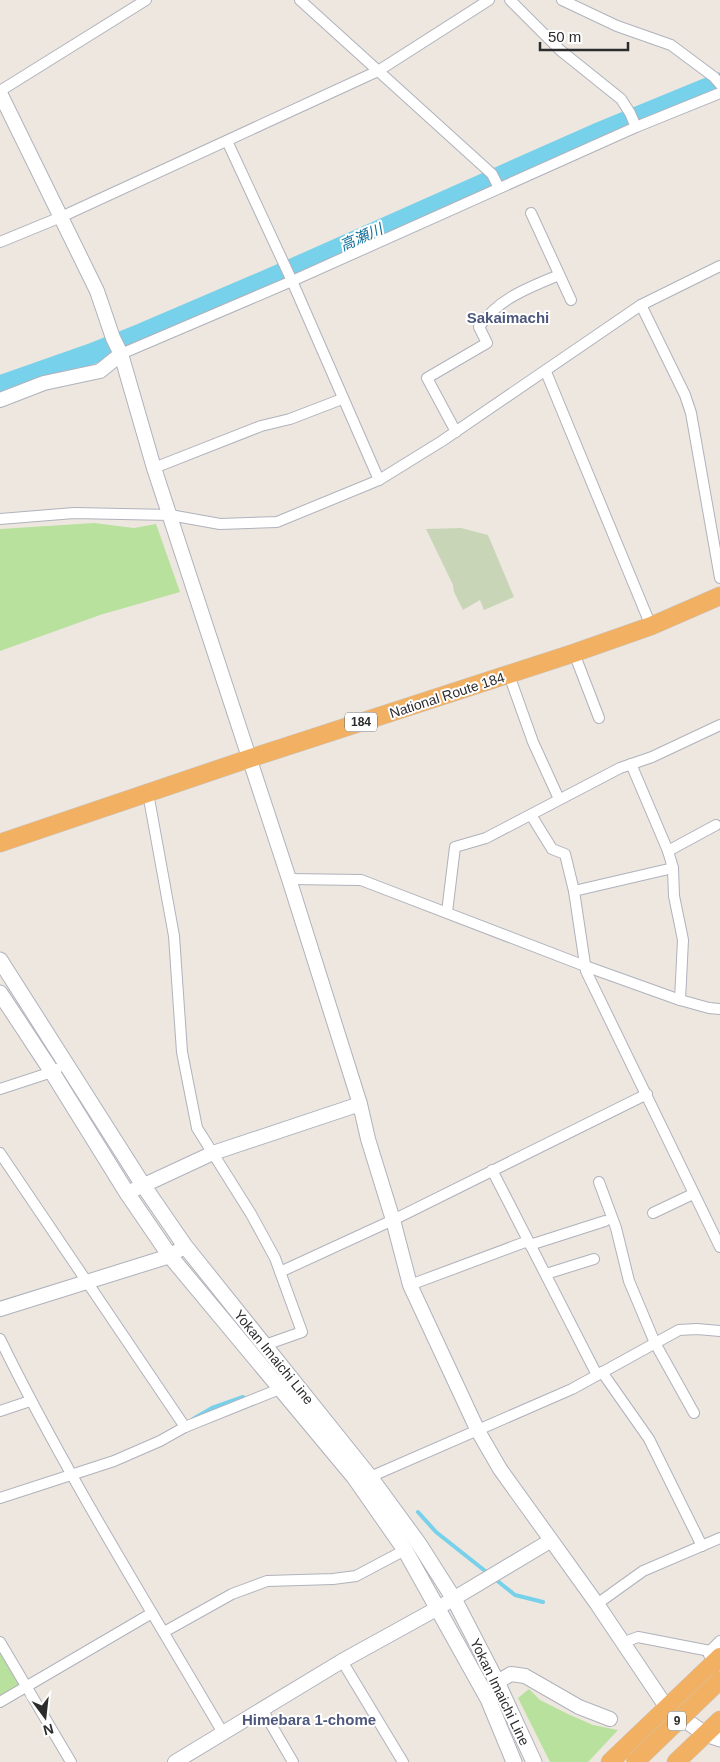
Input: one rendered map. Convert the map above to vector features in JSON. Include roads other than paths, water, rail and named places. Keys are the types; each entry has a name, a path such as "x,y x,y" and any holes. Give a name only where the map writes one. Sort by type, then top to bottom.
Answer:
{"highway":[{"name":"National Route 184","path":"0,843 248,759 574,653 651,626 720,596"},
{"name":"9","path":"635,1762 713,1675 715,1654"},
{"name":"9","path":"610,1762 667,1708 713,1675"},
{"name":"9","path":"676,1762 712,1737 720,1720"}],"main road":[{"name":"Yokan Imaichi Line","path":"0,960 184,1246 370,1477 419,1544 454,1599 497,1682 534,1762"},
{"name":"Yokan Imaichi Line","path":"0,993 52,1072 127,1193 170,1256 282,1388 354,1477 406,1550 488,1699 514,1762"},
{"path":"667,1708 712,1737"}],"street":[{"path":"146,0 0,92 97,291 113,338 121,354 154,468 360,1104 368,1139 393,1220 410,1285 478,1431 500,1469 597,1604 667,1708"},
{"path":"300,0 492,174 499,188"},
{"path":"0,242 61,217 378,71 489,0"},
{"path":"510,0 560,50 621,99 630,113 636,128"},
{"path":"562,0 617,26 672,45 714,77 720,84"},
{"path":"0,400 44,383 100,371 121,354 720,93"},
{"path":"227,141 292,281 379,480"},
{"path":"532,213 570,300"},
{"path":"0,519 74,513 170,515 220,524 277,522 379,480 456,432 546,372 641,305 720,266"},
{"path":"456,432 427,378 487,343 479,327 484,319 513,294 559,276"},
{"path":"641,305 685,395 691,413 720,578"},
{"path":"546,372 651,626"},
{"path":"154,468 261,426 290,419 342,399"},
{"path":"574,653 599,718"},
{"path":"508,675 533,742 559,799"},
{"path":"447,912 455,847 486,838 620,768 652,757 720,725"},
{"path":"631,764 668,851 672,868 674,896 683,940 680,1000"},
{"path":"148,793 174,936 182,1052 198,1128 251,1214 275,1258 302,1332 264,1345"},
{"path":"531,815 552,849 565,854 574,891 585,966 720,1247"},
{"path":"668,851 716,825"},
{"path":"574,891 672,868"},
{"path":"288,879 361,880 585,966 680,1000 720,1009"},
{"path":"0,1089 52,1072 66,1063"},
{"path":"280,1272 393,1220 647,1094"},
{"path":"127,1193 213,1153 360,1104"},
{"path":"0,1153 185,1428"},
{"path":"492,1170 600,1374 649,1439 702,1546"},
{"path":"599,1182 616,1228 629,1281 655,1343 694,1413"},
{"path":"653,1212 694,1194"},
{"path":"410,1285 529,1243 605,1221"},
{"path":"0,1310 170,1256 184,1246"},
{"path":"546,1274 594,1259"},
{"path":"370,1477 572,1389 679,1330 720,1331"},
{"path":"0,1339 30,1400 72,1476 223,1733"},
{"path":"0,1498 72,1476 137,1451 185,1428 282,1388"},
{"path":"0,1411 30,1400"},
{"path":"597,1604 643,1571 720,1538"},
{"path":"175,1762 342,1661 454,1599 550,1540"},
{"path":"164,1632 232,1594 267,1581 333,1579 356,1576 406,1550"},
{"path":"0,1702 152,1613"},
{"path":"622,1643 638,1637 715,1654 720,1641"},
{"path":"0,1642 71,1762"},
{"path":"342,1661 403,1762"},
{"path":"497,1682 511,1674 525,1676 579,1707 610,1719"},
{"path":"262,1710 293,1762"}],"waterway":[{"name":"高瀬川","path":"0,386 141,334 596,134 720,83"},
{"path":"193,1419 212,1408 243,1397"},
{"path":"418,1512 436,1532 489,1574"},
{"path":"495,1579 515,1595 543,1602"}],"district":[{"name":"Sakaimachi","path":"508,317"},
{"name":"Himebara 1-chome","path":"309,1719"}]}
